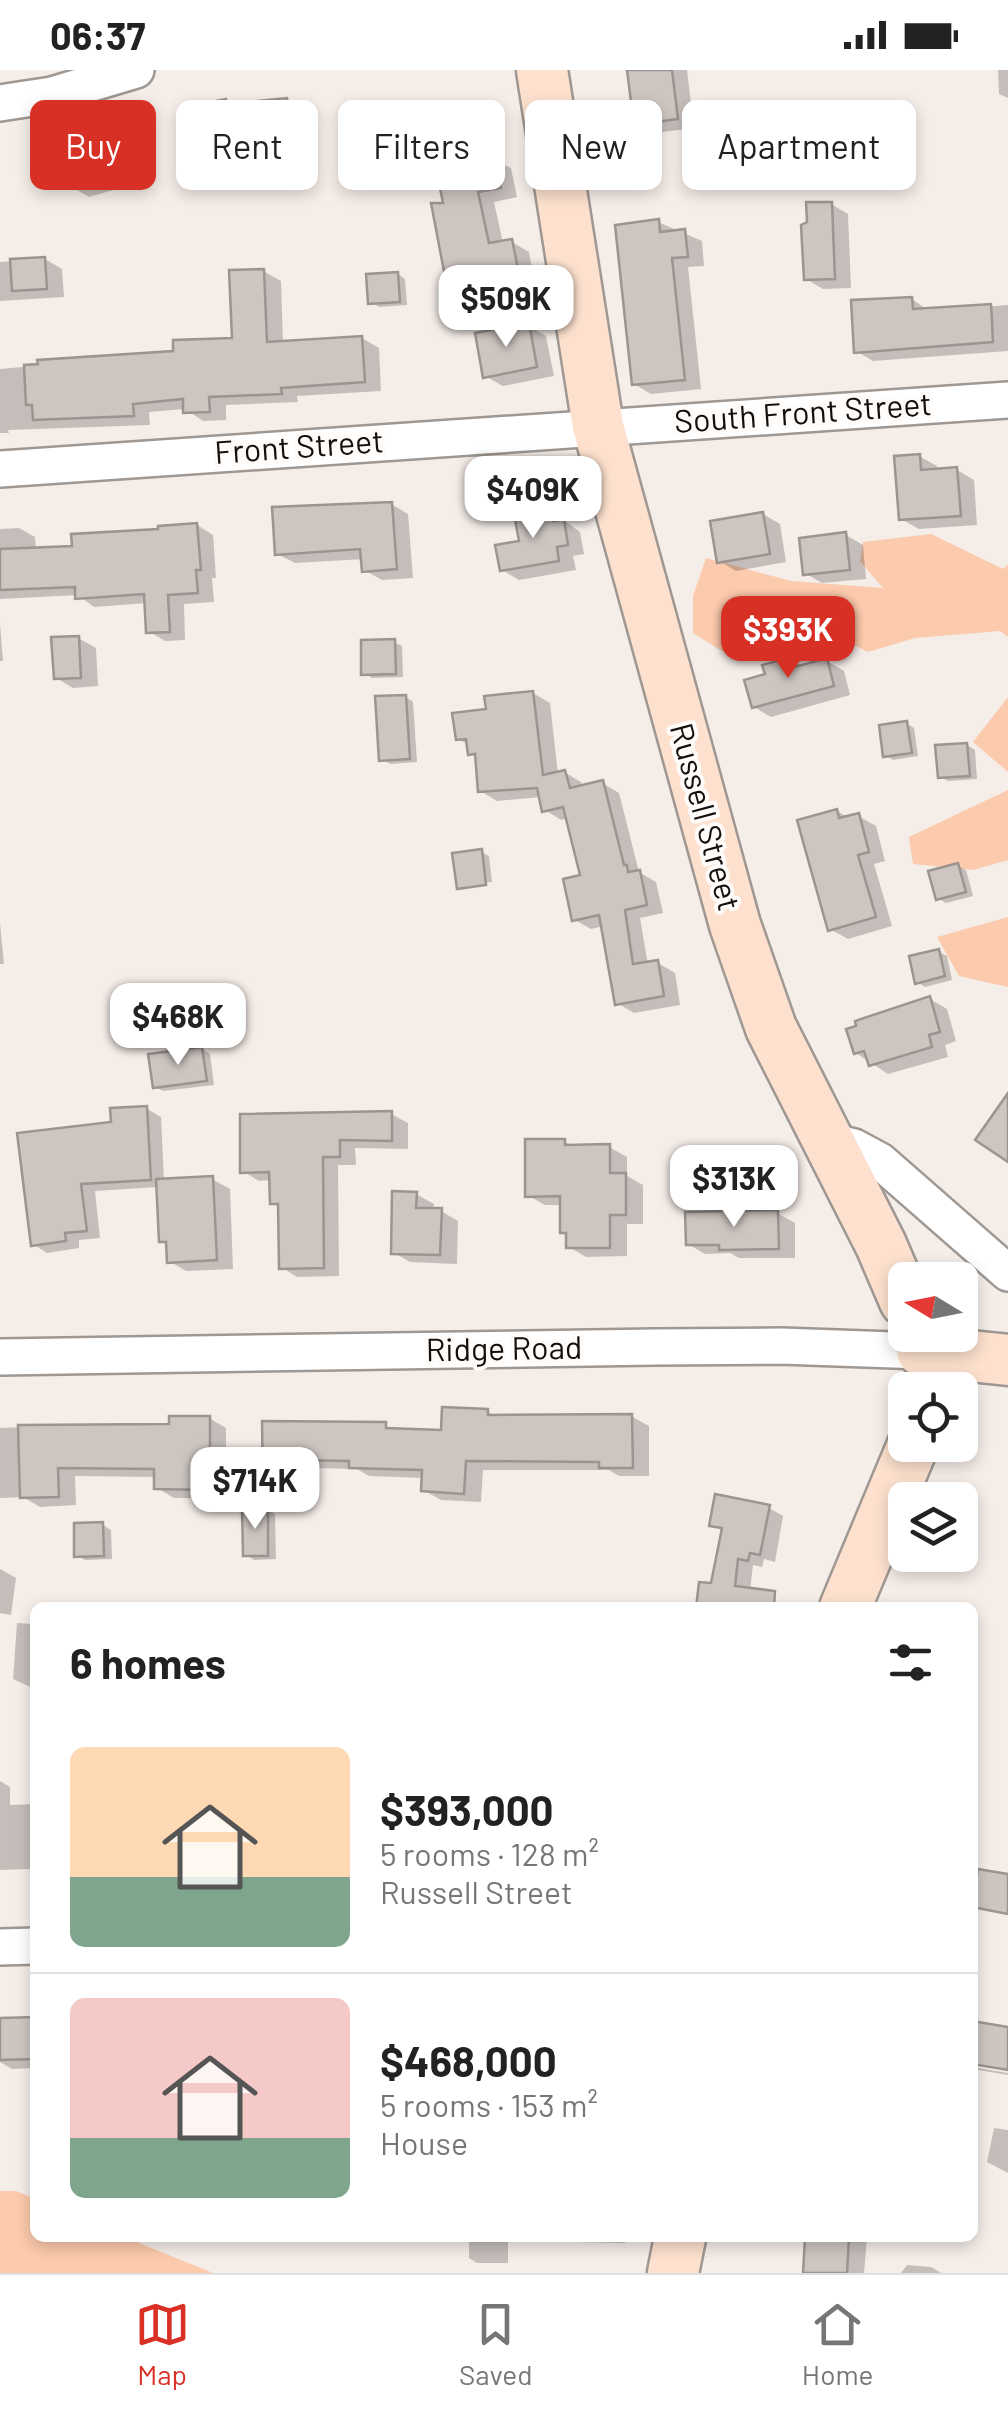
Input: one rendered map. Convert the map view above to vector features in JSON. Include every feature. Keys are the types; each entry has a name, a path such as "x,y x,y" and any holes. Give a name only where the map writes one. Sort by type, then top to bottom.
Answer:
{"main road":[{"name":"Russell Street","path":"542,70 598,426 754,987 770,1028 888,1262"},
{"name":"Ridge Road","path":"921,1359 1008,1360"},
{"path":"848,1602 906,1462"},
{"path":"673,2273 679,2242"}],"street":[{"path":"0,103 52,95 136,70"},
{"name":"South Front Street","path":"598,426 1008,400"},
{"name":"Front Street","path":"0,469 598,426"},
{"path":"826,1140 854,1147 880,1161 1008,1273"},
{"name":"Ridge Road","path":"0,1357 798,1346 921,1359"},
{"path":"0,1947 30,1946"}],"shaded area":[{"path":"931,534 1003,569 1008,564 1008,637 1000,631 915,638 868,652 844,640 722,651 693,633 693,596 706,558 791,581 883,588 860,561 863,542"},
{"path":"1008,697 1008,772 973,742"},
{"path":"1008,790 1008,860 973,870 913,864 909,837"},
{"path":"1008,917 1008,987 959,976 937,937"},
{"path":"0,2191 16,2191 30,2197 30,2242 137,2242 213,2273 0,2273"}],"building":[{"path":"627,70 672,70 678,119 662,121 662,100 631,100"},
{"path":"440,190 490,190 478,192 489,243 512,239 518,269 446,282 431,203 443,203"},
{"path":"806,202 832,202 835,279 804,280 801,225 807,222"},
{"path":"659,219 660,232 685,229 688,257 672,258 685,380 632,385 615,225"},
{"path":"45,257 47,289 12,291 10,259"},
{"path":"264,269 267,342 362,336 365,382 281,388 282,394 209,397 210,412 183,413 183,399 133,404 134,416 33,420 32,405 26,405 24,365 38,364 37,360 173,351 173,340 232,338 229,270"},
{"path":"398,272 400,302 368,304 366,274"},
{"path":"912,297 913,309 991,304 993,342 854,353 851,300"},
{"path":"529,323 537,367 483,378 475,333"},
{"path":"920,454 921,470 957,467 961,516 899,520 894,456"},
{"path":"392,502 397,569 362,572 360,549 275,555 272,507"},
{"path":"551,507 553,521 564,519 568,545 557,547 559,561 500,571 495,545 519,541 514,514"},
{"path":"763,512 770,554 717,563 710,521"},
{"path":"197,523 201,570 196,570 198,593 168,595 170,632 146,633 144,594 75,599 75,587 0,590 0,549 72,546 71,534"},
{"path":"846,532 850,570 803,575 799,538"},
{"path":"79,636 81,678 54,679 51,637"},
{"path":"395,639 396,674 361,675 361,640"},
{"path":"792,657 795,667 827,658 834,686 752,708 744,680 765,674 762,665"},
{"path":"533,691 543,775 565,770 570,788 603,780 624,865 628,872 640,870 647,905 625,910 633,964 658,960 664,996 615,1005 599,915 572,921 563,879 580,875 563,807 542,812 537,788 478,792 475,754 468,755 466,739 456,740 452,713 486,709 484,696"},
{"path":"406,695 410,759 379,761 375,696"},
{"path":"907,721 912,753 883,757 879,725"},
{"path":"967,743 970,776 938,778 935,745"},
{"path":"837,809 839,818 859,813 869,852 858,855 876,917 828,931 797,820"},
{"path":"482,849 486,885 457,889 452,853"},
{"path":"958,863 966,892 936,900 928,871"},
{"path":"939,949 945,976 915,984 909,956"},
{"path":"930,996 940,1032 929,1035 932,1047 869,1066 864,1051 854,1054 846,1029 856,1026 855,1021"},
{"path":"202,1047 207,1081 153,1088 148,1054"},
{"path":"1008,1093 1008,1162 975,1140"},
{"path":"147,1106 151,1180 81,1184 87,1231 65,1233 66,1241 31,1246 17,1133 111,1122 110,1108"},
{"path":"392,1111 392,1141 340,1140 340,1157 323,1157 324,1268 279,1269 278,1204 270,1204 269,1172 240,1173 240,1114"},
{"path":"525,1139 565,1139 565,1145 610,1144 610,1173 626,1173 626,1215 610,1215 610,1248 566,1248 566,1233 560,1233 560,1196 525,1197"},
{"path":"213,1176 217,1260 167,1263 166,1242 159,1242 156,1179"},
{"path":"392,1191 417,1192 416,1208 442,1208 440,1255 391,1254"},
{"path":"778,1210 779,1249 719,1250 719,1245 686,1245 685,1212"},
{"path":"442,1407 488,1409 488,1415 632,1414 633,1468 599,1468 599,1462 466,1461 464,1494 421,1491 422,1470 349,1468 349,1461 295,1460 295,1493 263,1494 262,1421 386,1422 386,1428 441,1430"},
{"path":"169,1416 210,1416 210,1490 154,1489 154,1469 58,1468 59,1497 20,1498 18,1425 169,1424"},
{"path":"715,1494 770,1505 760,1555 750,1553 748,1561 738,1559 735,1586 775,1591 774,1602 697,1602 699,1582 711,1583 722,1528 709,1526"},
{"path":"268,1507 268,1556 243,1556 242,1508"},
{"path":"103,1522 104,1556 74,1557 74,1523"},
{"path":"978,1869 1008,1874 1008,1914 978,1908"},
{"path":"30,2017 30,2059 0,2060 0,2018"},
{"path":"978,2022 1008,2027 1008,2070 978,2065"},
{"path":"805,2242 849,2242 847,2273 803,2273"}]}
